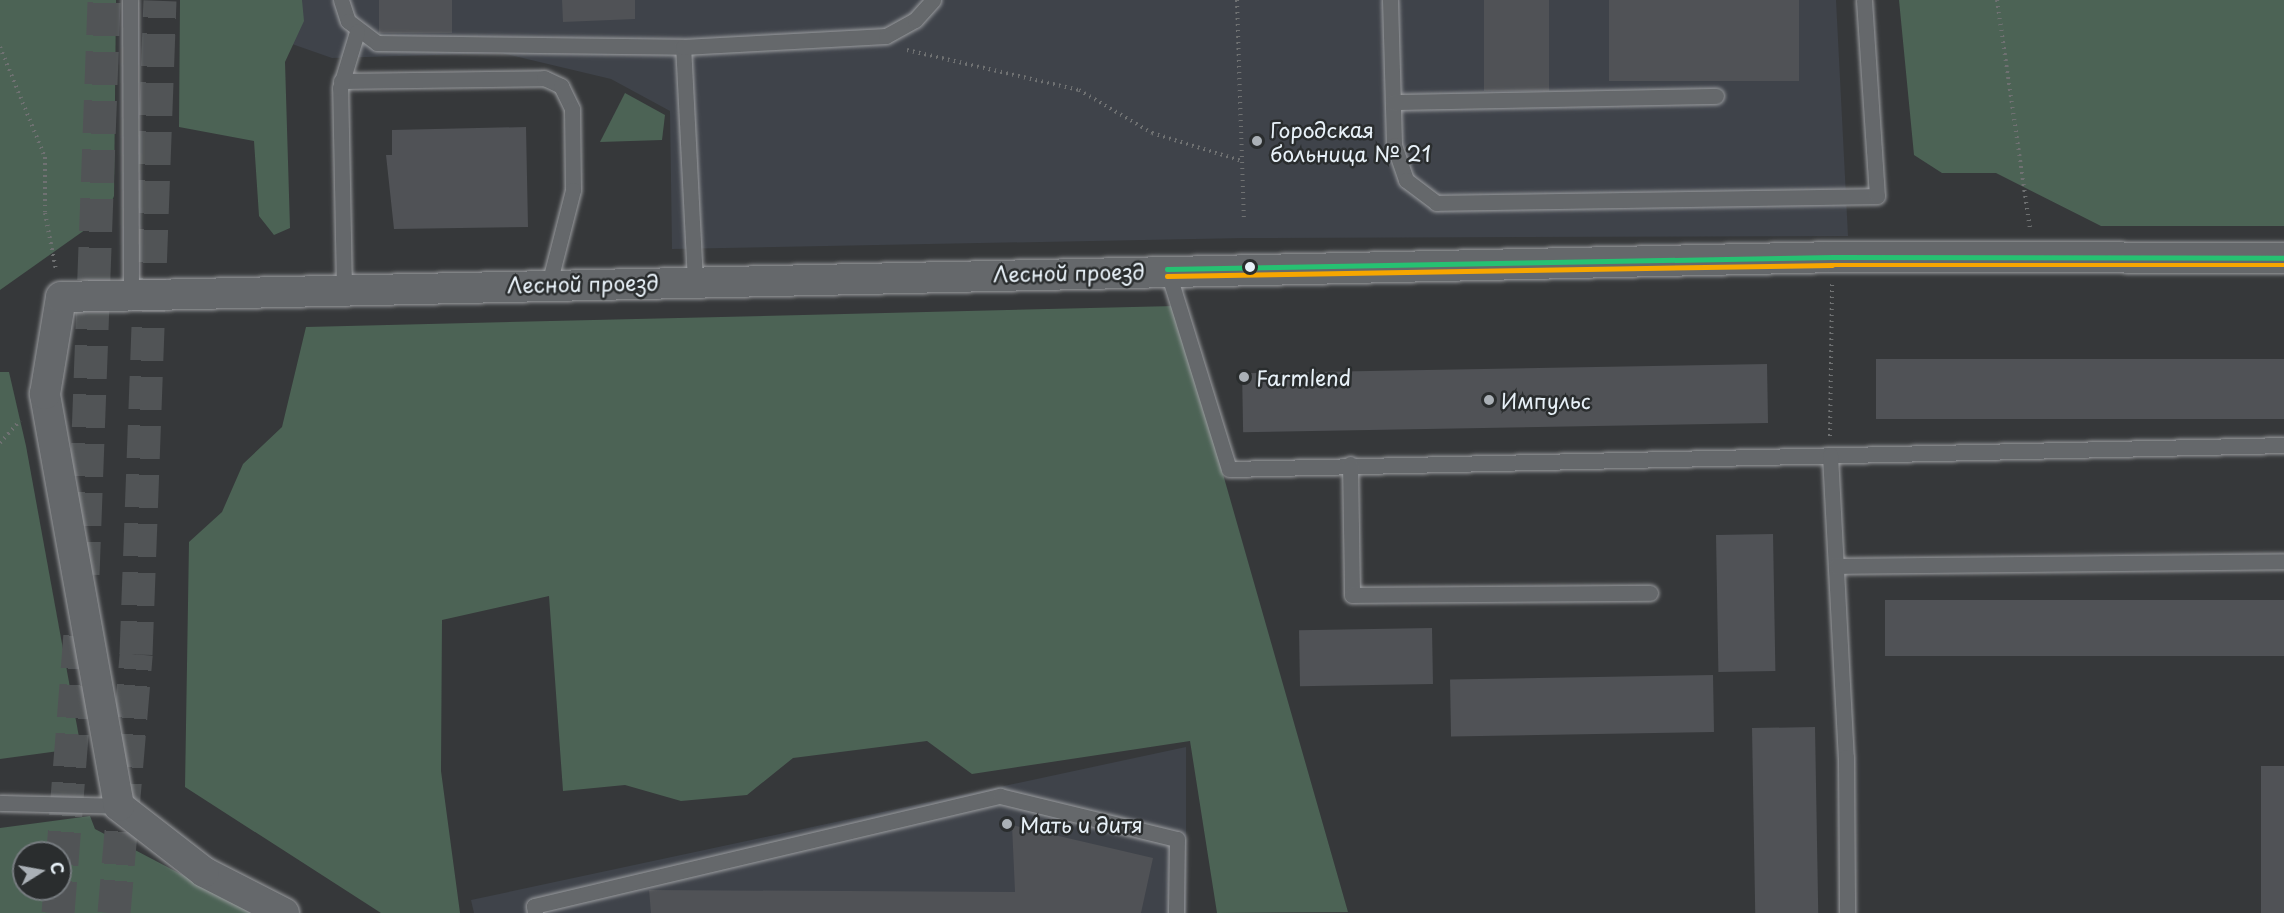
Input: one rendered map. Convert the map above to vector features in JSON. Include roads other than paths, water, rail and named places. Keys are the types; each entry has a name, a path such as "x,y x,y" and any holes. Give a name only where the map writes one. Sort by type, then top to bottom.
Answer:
{"street":[{"name":"Лесной проезд","path":"119,806 45,394 61,297 1167,269 1832,257 2284,258"},
{"path":"119,806 204,872 284,913"}],"lane":[{"path":"130,0 131,295"},
{"path":"340,0 357,32 377,43 683,47 886,36 915,20 933,0"},
{"path":"1390,0 1394,146 1406,180 1436,203 1877,196 1864,0"},
{"path":"344,290 341,81 357,32"},
{"path":"683,47 695,281"},
{"path":"341,81 544,78 561,86 572,109 573,190 549,284"},
{"path":"1393,102 1716,96"},
{"path":"1167,269 1229,469 1350,464 2284,445"},
{"path":"1830,455 1836,566 1847,913"},
{"path":"1350,464 1352,595 1650,593"},
{"path":"1836,566 2284,561"},
{"path":"535,913 534,906 1000,796 1177,839 1176,913"},
{"path":"0,803 119,806"}],"tunnel":[{"path":"83,574 104,0"},
{"path":"114,913 136,654 160,0"},
{"path":"58,913 81,622"}],"place":[{"name":"Городская больница № 21","path":"1257,141"},
{"name":"Farmlend","path":"1244,377"},
{"name":"Импульс","path":"1489,400"},
{"name":"Мать и дитя","path":"1007,824"}]}
